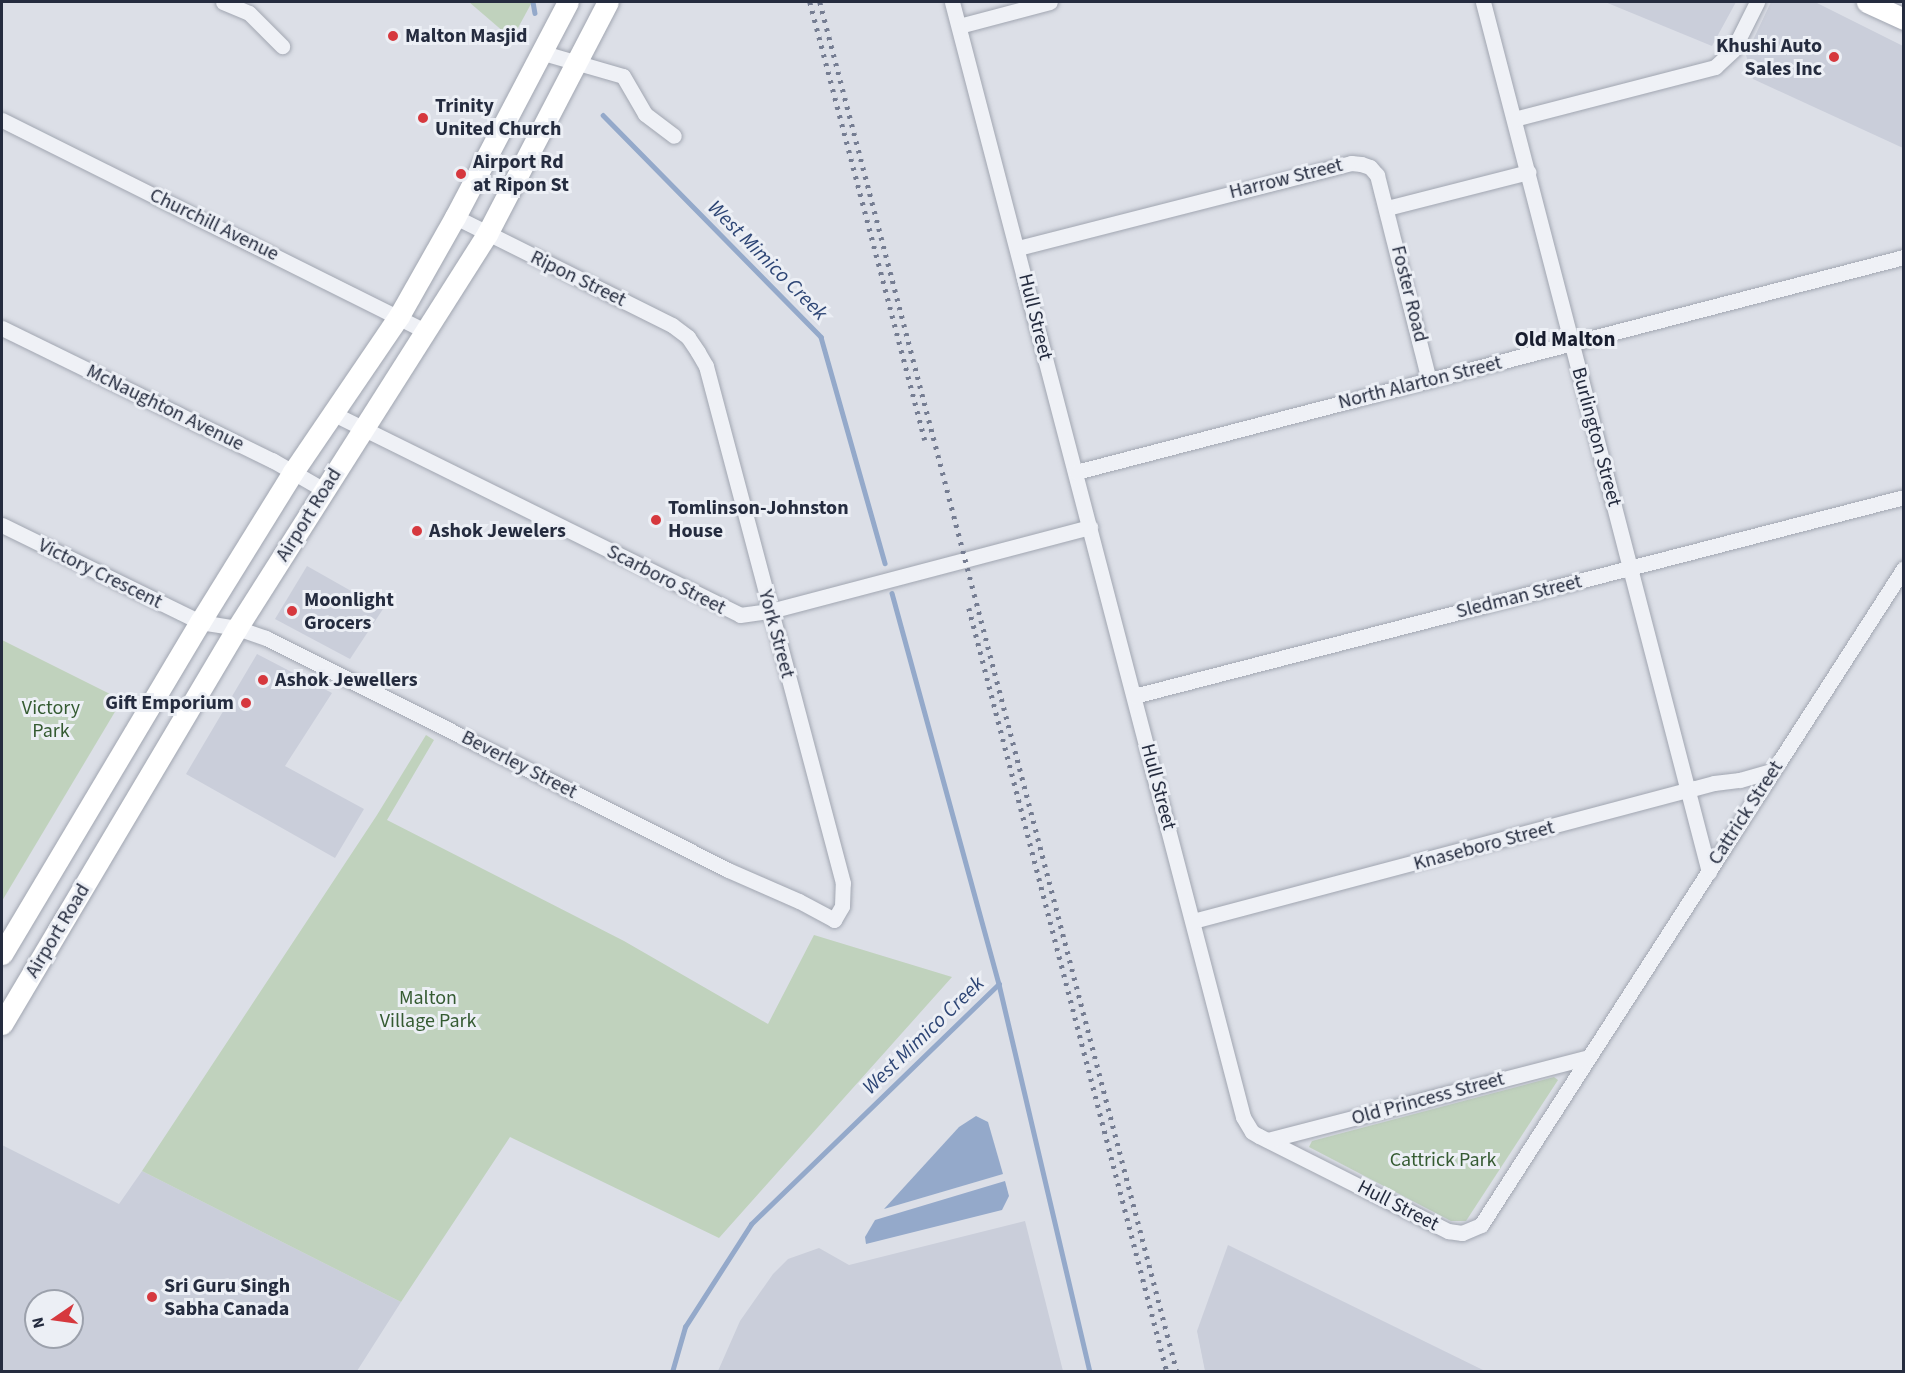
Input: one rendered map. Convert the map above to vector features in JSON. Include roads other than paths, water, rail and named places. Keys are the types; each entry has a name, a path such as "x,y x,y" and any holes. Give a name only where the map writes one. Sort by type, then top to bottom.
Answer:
{"main road":[{"name":"Airport Road","path":"2,954 200,622 293,472 399,316 455,217 568,2"},
{"name":"Airport Road","path":"2,1024 237,628 487,234 608,2"},
{"path":"1867,2 1904,19"},
{"path":"20,925 55,936"}],"street":[{"path":"223,2 249,13 282,46"},
{"name":"Hull Street","path":"952,2 1243,1117 1252,1131 1268,1140 1448,1231 1468,1232 1486,1220 1588,1057"},
{"path":"958,26 1050,2"},
{"name":"Burlington Street","path":"1483,2 1709,872"},
{"path":"1514,119 1716,67 1732,50 1757,2"},
{"path":"540,52 623,76 645,114 674,136"},
{"name":"Churchill Avenue","path":"2,120 426,331"},
{"name":"Harrow Street","path":"1018,248 1351,163 1370,166 1377,175 1388,208"},
{"path":"1388,208 1527,172"},
{"name":"Foster Road","path":"1388,208 1429,380"},
{"name":"Ripon Street","path":"455,217 672,325 696,348"},
{"name":"North Alarton Street","path":"1076,472 1904,257"},
{"name":"McNaughton Avenue","path":"2,328 293,472 326,491"},
{"name":"York Street","path":"696,348 706,366 843,883 842,906 834,920"},
{"name":"Scarboro Street","path":"334,414 740,615 770,611 1090,527"},
{"name":"Sledman Street","path":"1134,696 1904,497"},
{"name":"Victory Crescent","path":"2,525 200,622"},
{"name":"Cattrick Street","path":"1588,1057 1904,568"},
{"name":"Beverley Street","path":"200,622 237,628 266,638 728,870 799,901 834,920"},
{"name":"Knaseboro Street","path":"1193,921 1774,770"},
{"name":"Old Princess Street","path":"1268,1140 1588,1057"}],"water":[{"path":"976,1116 988,1122 1003,1174 884,1209 959,1127"},
{"path":"1005,1181 1009,1196 1002,1210 866,1244 865,1237 875,1220"}],"waterway":[{"name":"West Mimico Creek","path":"533,2 535,13"},
{"name":"West Mimico Creek","path":"603,115 821,337 885,563"},
{"name":"West Mimico Creek","path":"892,593 999,984 1090,1372"},
{"name":"West Mimico Creek","path":"672,1372 685,1327 751,1224 999,984"}],"railway":[{"path":"810,2 925,440"},
{"path":"820,2 1177,1372"},
{"path":"969,608 1167,1372"}],"place":[{"name":"Malton Masjid","path":"393,36"},
{"name":"Khushi Auto Sales Inc","path":"1834,57"},
{"name":"Trinity United Church","path":"423,118"},
{"name":"Airport Rd at Ripon St","path":"461,174"},
{"name":"Tomlinson-Johnston House","path":"656,520"},
{"name":"Ashok Jewelers","path":"417,531"},
{"name":"Moonlight Grocers","path":"292,611"},
{"name":"Ashok Jewellers","path":"263,680"},
{"name":"Gift Emporium","path":"246,703"},
{"name":"Sri Guru Singh Sabha Canada","path":"152,1297"}],"district":[{"name":"Old Malton","path":"1565,339"}],"park label":[{"name":"Victory Park","path":"51,720"},
{"name":"Malton Village Park","path":"428,1010"},
{"name":"Cattrick Park","path":"1443,1160"}]}
